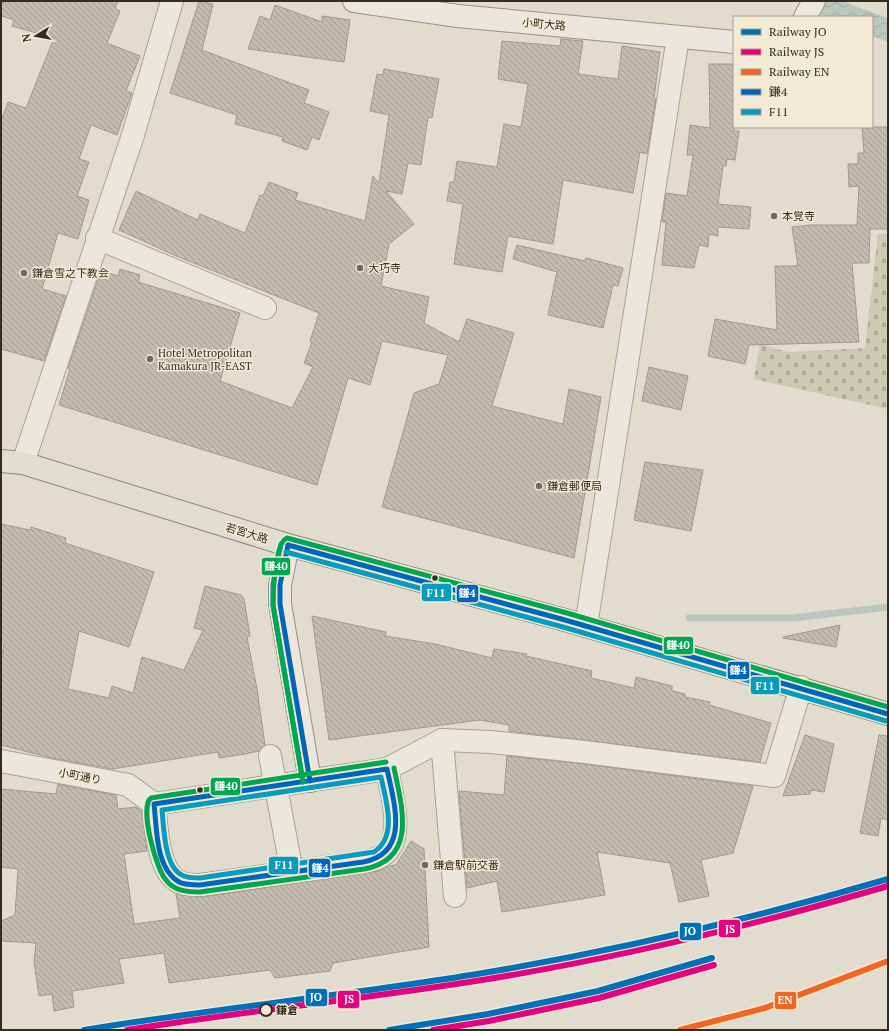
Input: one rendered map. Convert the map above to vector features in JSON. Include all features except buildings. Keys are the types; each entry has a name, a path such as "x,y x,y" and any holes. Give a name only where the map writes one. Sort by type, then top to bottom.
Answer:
{"main road":[{"name":"若宮大路","path":"1,447 23,463"},
{"name":"若宮大路","path":"1,461 23,463 288,545 586,626 801,687 888,714"}],"street":[{"path":"23,463 97,238 133,135 172,1"},
{"name":"小町大路","path":"354,1 458,16 733,42"},
{"path":"586,626 678,37"},
{"path":"97,238 265,308"},
{"path":"288,545 280,585 280,604 310,781"},
{"path":"386,769 396,827 394,841 380,857 363,862 200,885 188,885 178,882 168,873 163,863 154,804 277,787 386,769 442,740 490,742 585,752 774,776 801,687"},
{"path":"442,740 455,896"},
{"path":"270,756 292,872"},
{"name":"小町通り","path":"1,761 128,786 154,804"}],"green space":[{"path":"878,234 888,234 888,409 754,379 760,344 787,352 865,348"}],"water":[{"path":"804,1 844,1 888,18 888,42 873,36 873,16 825,16"}],"waterway":[{"path":"689,618 793,618 888,607"}],"rail line":[{"name":"JO","path":"84,1030 433,981 534,964 738,920 888,879"},
{"name":"JS","path":"127,1030 438,987 585,962 737,927 888,886"},
{"name":"JO","path":"389,1030 488,1014 598,991 712,958"},
{"name":"EN","path":"680,1030 765,1008 888,961"},
{"name":"JS","path":"433,1030 489,1021 599,998 714,965"}],"transit line":[{"name":"鎌40","path":"303,782 273,605 274,579 277,558 283,541 287,538 567,613 888,707"},
{"name":"F11","path":"281,544 273,584 273,605 303,782"},
{"name":"鎌4","path":"288,545 565,620 888,714"},
{"name":"鎌4","path":"288,545 280,585 280,604 310,781"},
{"name":"F11","path":"286,552 563,627 886,721"},
{"name":"鎌40","path":"386,762 151,798 148,804 148,825 150,838 162,874 169,884 177,889 200,892 364,869 381,863 393,854 399,843 402,829 402,814 394,768"},
{"name":"鎌4","path":"387,769 393,797 396,825 394,838 388,848 378,857 363,862 200,885 179,882 171,876 165,867 161,857 157,836 154,804 387,769"},
{"name":"F11","path":"381,777 387,807 388,828 386,837 374,852 200,878 186,877 177,872 172,865 166,847 162,810 381,777"}],"place":[{"name":"本覚寺","path":"774,216"},
{"name":"大巧寺","path":"360,268"},
{"name":"鎌倉雪之下教会","path":"24,273"},
{"name":"Hotel Metropolitan Kamakura JR-EAST","path":"150,359"},
{"name":"鎌倉郵便局","path":"539,486"},
{"name":"鎌倉駅前交番","path":"425,865"},
{"name":"鎌倉","path":"266,1010"}]}
